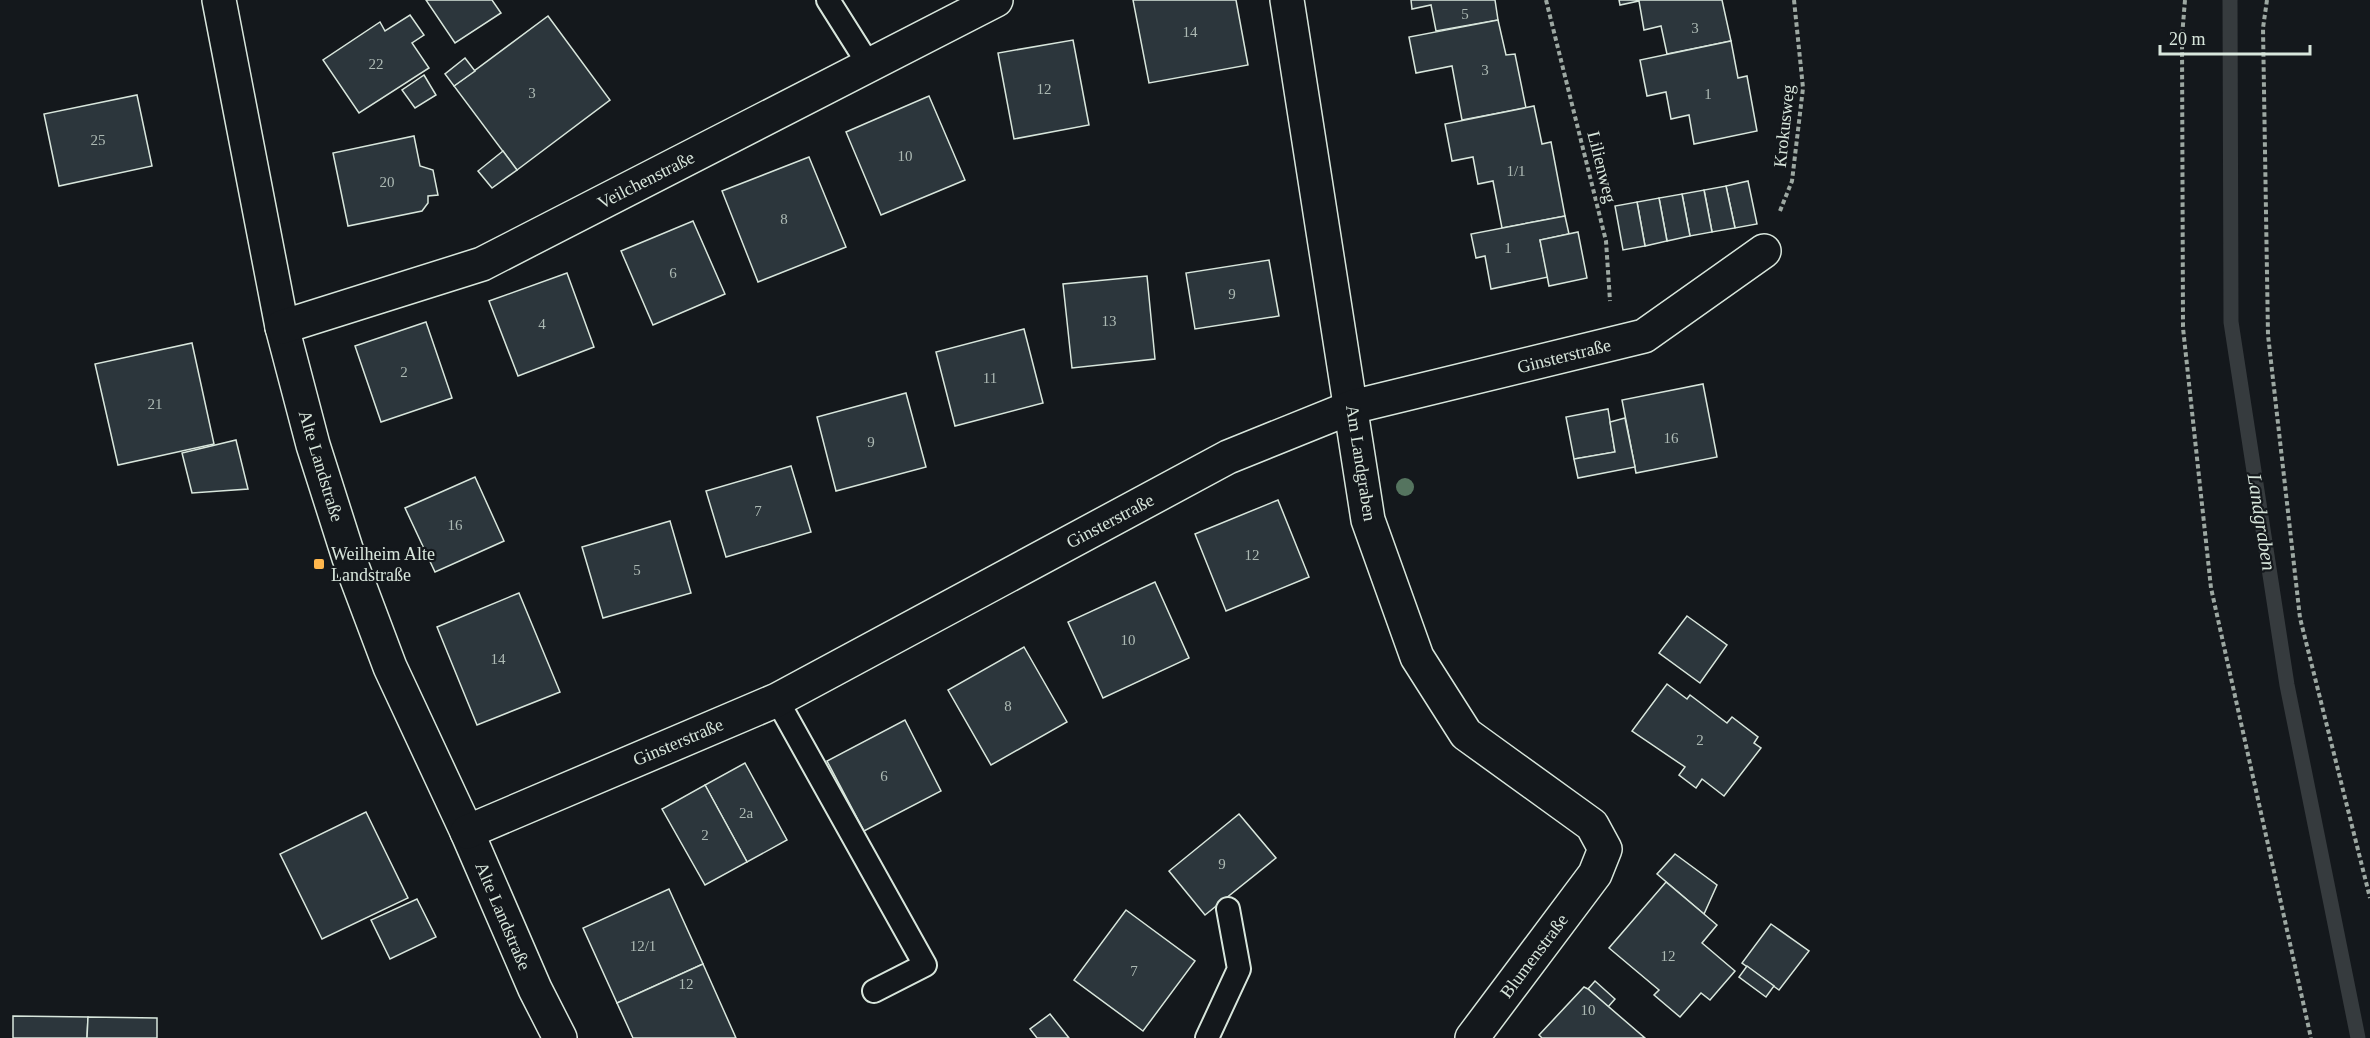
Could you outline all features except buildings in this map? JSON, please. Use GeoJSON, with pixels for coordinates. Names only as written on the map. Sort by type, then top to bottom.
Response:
{"type":"FeatureCollection","features":[{"type":"Feature","properties":{"kind":"street","name":"Alte Landstraße"},"geometry":{"type":"LineString","coordinates":[[219,0],[282,327],[313,445],[349,558],[390,667],[467,832],[535,990],[560,1038]]}},
{"type":"Feature","properties":{"kind":"street","name":"Veilchenstraße"},"geometry":{"type":"LineString","coordinates":[[282,327],[482,264],[996,0]]}},
{"type":"Feature","properties":{"kind":"street","name":"Am Landgraben"},"geometry":{"type":"LineString","coordinates":[[1287,0],[1368,520],[1417,657],[1466,734],[1592,825],[1605,849],[1595,874]]}},
{"type":"Feature","properties":{"kind":"street","name":"Ginsterstraße"},"geometry":{"type":"LineString","coordinates":[[467,832],[777,700],[1228,457],[1352,407],[1644,336],[1764,251]]}},
{"type":"Feature","properties":{"kind":"street","name":"Blumenstraße"},"geometry":{"type":"LineString","coordinates":[[1472,1038],[1595,874]]}},
{"type":"Feature","properties":{"kind":"lane"},"geometry":{"type":"LineString","coordinates":[[828,0],[869,65]]}},
{"type":"Feature","properties":{"kind":"lane"},"geometry":{"type":"LineString","coordinates":[[777,700],[925,965],[874,991]]}},
{"type":"Feature","properties":{"kind":"lane"},"geometry":{"type":"LineString","coordinates":[[1207,1038],[1239,969],[1228,909]]}},
{"type":"Feature","properties":{"kind":"path","name":"Lilienweg"},"geometry":{"type":"LineString","coordinates":[[1546,0],[1606,241],[1612,344]]}},
{"type":"Feature","properties":{"kind":"path","name":"Krokusweg"},"geometry":{"type":"LineString","coordinates":[[1764,251],[1792,180],[1803,88],[1794,0]]}},
{"type":"Feature","properties":{"kind":"path"},"geometry":{"type":"LineString","coordinates":[[2186,0],[2182,37],[2183,328],[2211,588],[2311,1038]]}},
{"type":"Feature","properties":{"kind":"path"},"geometry":{"type":"LineString","coordinates":[[2267,0],[2263,28],[2269,347],[2301,618],[2370,898]]}},
{"type":"Feature","properties":{"kind":"waterway","name":"Landgraben"},"geometry":{"type":"LineString","coordinates":[[2230,0],[2231,322],[2287,685],[2358,1038]]}},
{"type":"Feature","properties":{"kind":"place","name":"Weilheim Alte Landstraße"},"geometry":{"type":"Point","coordinates":[319,564]}}]}
